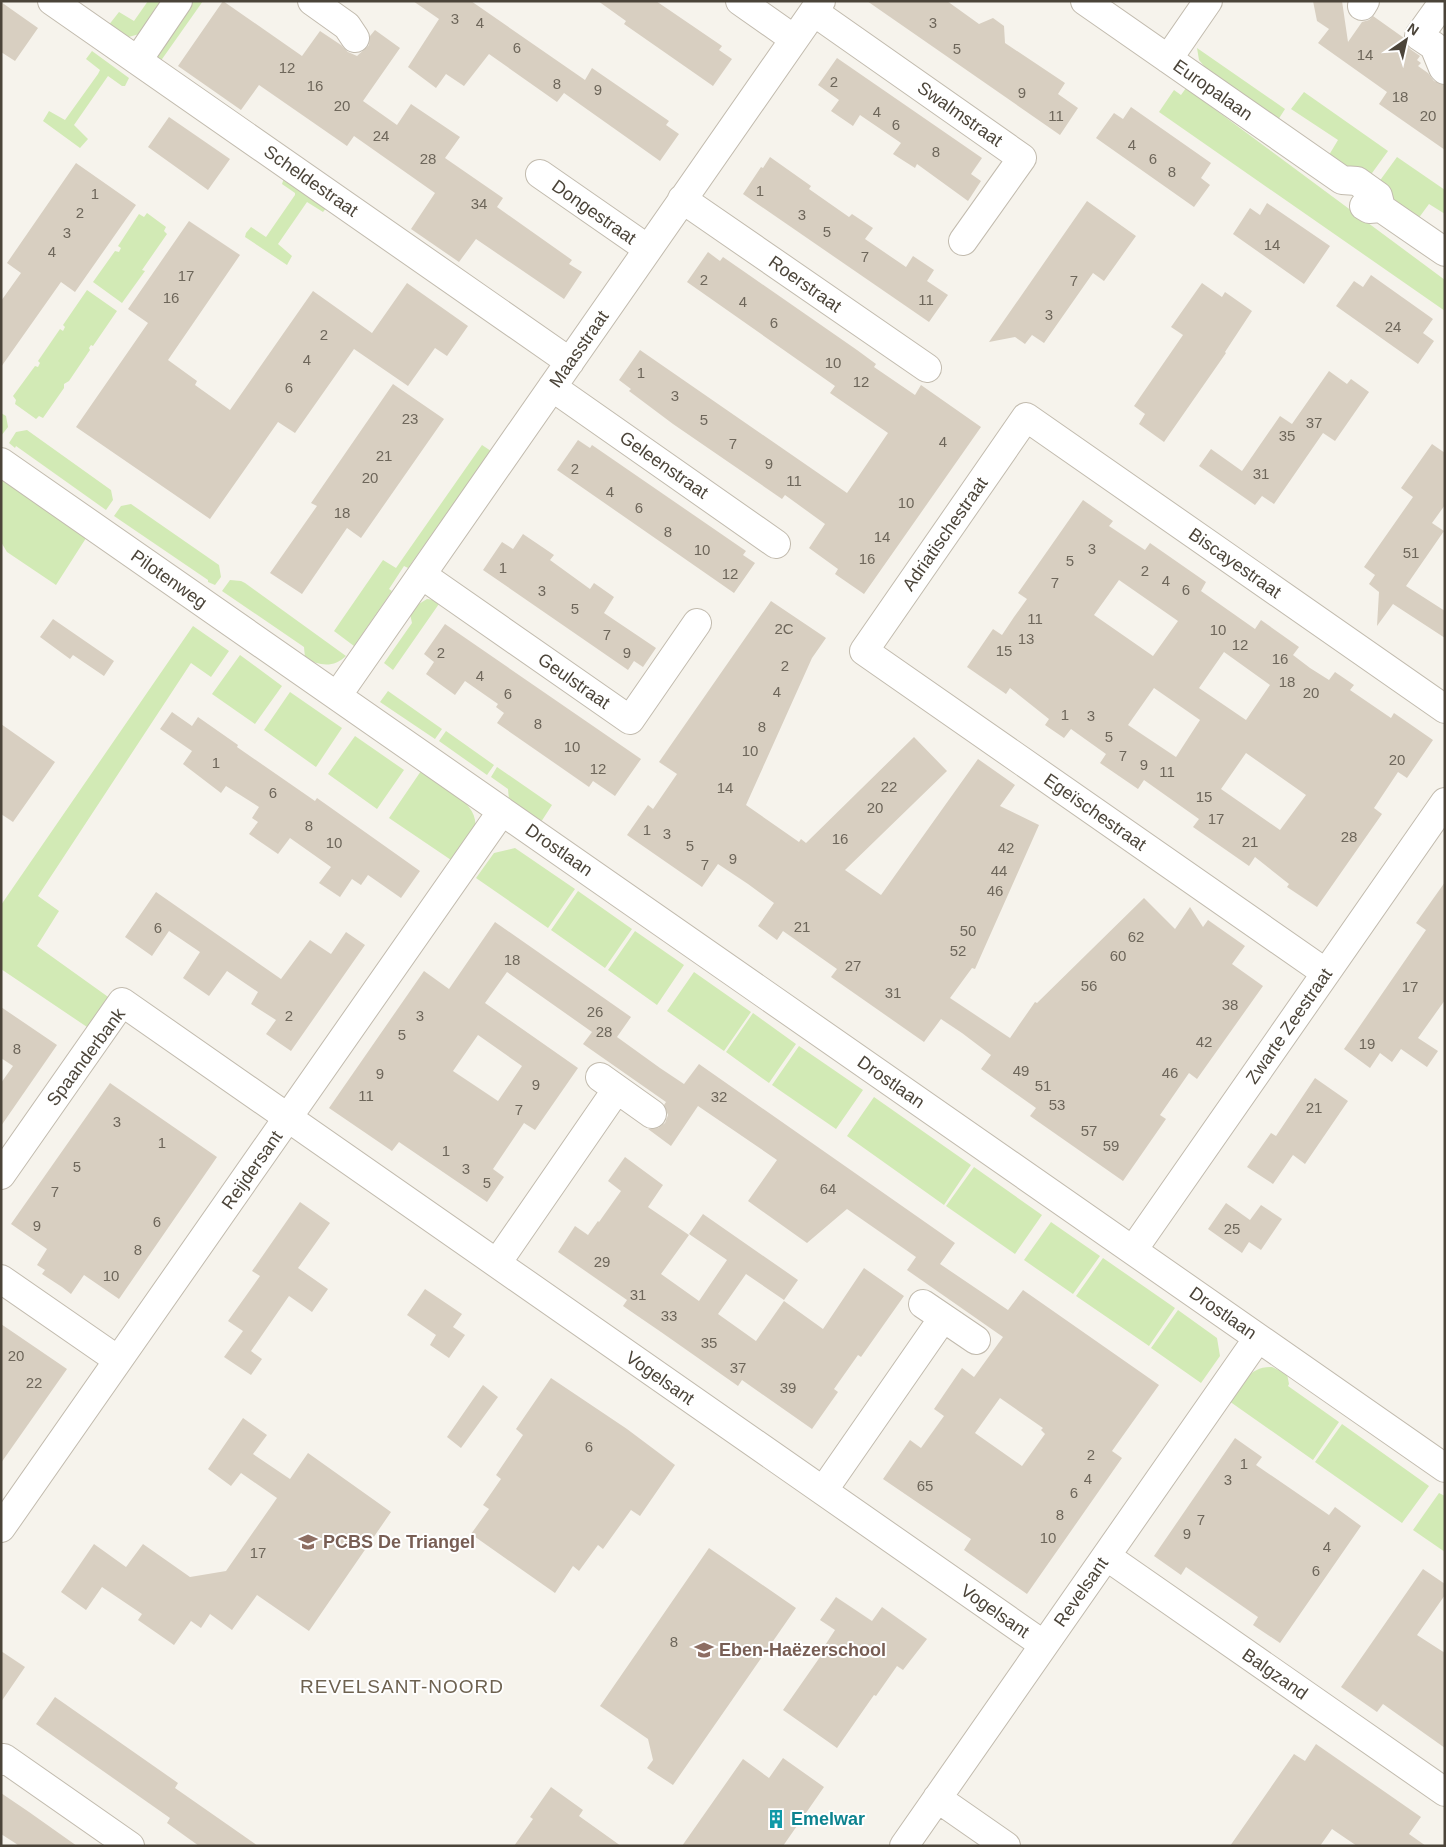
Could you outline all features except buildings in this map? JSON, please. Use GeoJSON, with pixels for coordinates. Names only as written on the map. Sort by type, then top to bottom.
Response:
{"type":"FeatureCollection","features":[{"type":"Feature","properties":{"kind":"street","name":"Scheldestraat"},"geometry":{"type":"LineString","coordinates":[[52,1],[570,362]]}},
{"type":"Feature","properties":{"kind":"street"},"geometry":{"type":"LineString","coordinates":[[138,60],[178,1]]}},
{"type":"Feature","properties":{"kind":"street"},"geometry":{"type":"LineString","coordinates":[[312,1],[347,26],[355,38]]}},
{"type":"Feature","properties":{"kind":"street"},"geometry":{"type":"LineString","coordinates":[[740,1],[794,39]]}},
{"type":"Feature","properties":{"kind":"street","name":"Europalaan"},"geometry":{"type":"LineString","coordinates":[[1085,1],[1342,180],[1357,181],[1378,196],[1381,208],[1445,252]]}},
{"type":"Feature","properties":{"kind":"street"},"geometry":{"type":"LineString","coordinates":[[1168,59],[1208,1]]}},
{"type":"Feature","properties":{"kind":"street"},"geometry":{"type":"LineString","coordinates":[[1444,1],[1419,36],[1434,46],[1442,68],[1445,70]]}},
{"type":"Feature","properties":{"kind":"street","name":"Maasstraat"},"geometry":{"type":"LineString","coordinates":[[337,696],[817,6]]}},
{"type":"Feature","properties":{"kind":"street","name":"Swalmstraat"},"geometry":{"type":"LineString","coordinates":[[817,6],[1022,158],[963,241]]}},
{"type":"Feature","properties":{"kind":"street","name":"Dongestraat"},"geometry":{"type":"LineString","coordinates":[[540,174],[648,249]]}},
{"type":"Feature","properties":{"kind":"street","name":"Roerstraat"},"geometry":{"type":"LineString","coordinates":[[682,199],[927,368]]}},
{"type":"Feature","properties":{"kind":"street","name":"Geleenstraat"},"geometry":{"type":"LineString","coordinates":[[552,387],[776,544]]}},
{"type":"Feature","properties":{"kind":"street","name":"Adriatischestraat"},"geometry":{"type":"LineString","coordinates":[[864,651],[1026,417]]}},
{"type":"Feature","properties":{"kind":"street","name":"Biscayestraat"},"geometry":{"type":"LineString","coordinates":[[1026,417],[1445,709]]}},
{"type":"Feature","properties":{"kind":"street","name":"Pilotenweg"},"geometry":{"type":"LineString","coordinates":[[1,462],[337,696]]}},
{"type":"Feature","properties":{"kind":"street","name":"Geulstraat"},"geometry":{"type":"LineString","coordinates":[[422,575],[630,720],[697,623]]}},
{"type":"Feature","properties":{"kind":"street","name":"Egeïschestraat"},"geometry":{"type":"LineString","coordinates":[[864,651],[1326,972]]}},
{"type":"Feature","properties":{"kind":"street","name":"Drostlaan"},"geometry":{"type":"LineString","coordinates":[[337,696],[1445,1468]]}},
{"type":"Feature","properties":{"kind":"street","name":"Zwarte Zeestraat"},"geometry":{"type":"LineString","coordinates":[[1133,1250],[1326,972],[1435,837],[1445,802]]}},
{"type":"Feature","properties":{"kind":"street","name":"Reijdersant"},"geometry":{"type":"LineString","coordinates":[[1,1528],[502,811]]}},
{"type":"Feature","properties":{"kind":"street","name":"Spaanderbank"},"geometry":{"type":"LineString","coordinates":[[1,1175],[122,1002],[288,1118]]}},
{"type":"Feature","properties":{"kind":"street"},"geometry":{"type":"LineString","coordinates":[[497,1264],[608,1083],[652,1114]]}},
{"type":"Feature","properties":{"kind":"street","name":"Vogelsant"},"geometry":{"type":"LineString","coordinates":[[288,1118],[1044,1645]]}},
{"type":"Feature","properties":{"kind":"street"},"geometry":{"type":"LineString","coordinates":[[1,1279],[118,1360]]}},
{"type":"Feature","properties":{"kind":"street"},"geometry":{"type":"LineString","coordinates":[[823,1491],[933,1311],[976,1340]]}},
{"type":"Feature","properties":{"kind":"street","name":"Revelsant"},"geometry":{"type":"LineString","coordinates":[[904,1846],[1258,1338]]}},
{"type":"Feature","properties":{"kind":"street","name":"Balgzand"},"geometry":{"type":"LineString","coordinates":[[1106,1556],[1445,1792]]}},
{"type":"Feature","properties":{"kind":"street"},"geometry":{"type":"LineString","coordinates":[[1,1761],[4,1758],[130,1846]]}},
{"type":"Feature","properties":{"kind":"street"},"geometry":{"type":"LineString","coordinates":[[937,1798],[1006,1846]]}},
{"type":"Feature","properties":{"kind":"green space"},"geometry":{"type":"Polygon","coordinates":[[[148,1],[165,1],[143,33],[125,38],[108,26],[119,12],[134,21],[148,1]]]}},
{"type":"Feature","properties":{"kind":"green space"},"geometry":{"type":"Polygon","coordinates":[[[190,1],[203,1],[160,62],[156,52],[190,1]]]}},
{"type":"Feature","properties":{"kind":"green space"},"geometry":{"type":"Polygon","coordinates":[[[1197,48],[1285,109],[1278,120],[1209,72],[1199,60],[1197,48]]]}},
{"type":"Feature","properties":{"kind":"green space"},"geometry":{"type":"Polygon","coordinates":[[[92,51],[129,78],[125,86],[122,86],[108,76],[74,125],[88,139],[80,148],[43,121],[49,111],[65,120],[98,74],[100,70],[86,59],[92,51]]]}},
{"type":"Feature","properties":{"kind":"green space"},"geometry":{"type":"Polygon","coordinates":[[[1186,88],[1445,280],[1445,311],[1159,112],[1174,90],[1181,95],[1186,88]]]}},
{"type":"Feature","properties":{"kind":"green space"},"geometry":{"type":"Polygon","coordinates":[[[1304,92],[1388,151],[1367,180],[1329,155],[1338,140],[1291,109],[1304,92]]]}},
{"type":"Feature","properties":{"kind":"green space"},"geometry":{"type":"Polygon","coordinates":[[[1397,157],[1445,190],[1445,214],[1429,204],[1418,219],[1376,186],[1397,157]]]}},
{"type":"Feature","properties":{"kind":"green space"},"geometry":{"type":"Polygon","coordinates":[[[284,178],[327,207],[323,212],[307,202],[278,244],[292,256],[287,265],[245,237],[251,227],[266,237],[295,195],[295,193],[282,184],[284,178]]]}},
{"type":"Feature","properties":{"kind":"green space"},"geometry":{"type":"Polygon","coordinates":[[[147,213],[166,227],[164,231],[167,234],[142,270],[145,271],[122,303],[93,282],[115,251],[119,252],[121,248],[118,246],[139,214],[144,217],[147,213]]]}},
{"type":"Feature","properties":{"kind":"green space"},"geometry":{"type":"Polygon","coordinates":[[[87,290],[117,311],[93,346],[91,345],[90,350],[69,381],[64,384],[64,388],[43,418],[39,416],[36,419],[15,404],[16,400],[13,396],[35,366],[38,367],[40,363],[38,361],[60,329],[63,331],[65,327],[63,325],[87,290]]]}},
{"type":"Feature","properties":{"kind":"green space"},"geometry":{"type":"Polygon","coordinates":[[[1,413],[6,416],[8,427],[1,436],[1,413]]]}},
{"type":"Feature","properties":{"kind":"green space"},"geometry":{"type":"Polygon","coordinates":[[[27,430],[111,490],[113,500],[106,510],[16,446],[15,448],[9,443],[16,432],[27,430]]]}},
{"type":"Feature","properties":{"kind":"green space"},"geometry":{"type":"Polygon","coordinates":[[[482,445],[491,451],[408,568],[404,566],[389,589],[392,591],[354,646],[334,631],[383,560],[396,568],[482,445]]]}},
{"type":"Feature","properties":{"kind":"green space"},"geometry":{"type":"Polygon","coordinates":[[[1,474],[88,535],[56,585],[7,552],[1,542],[1,474]]]}},
{"type":"Feature","properties":{"kind":"green space"},"geometry":{"type":"Polygon","coordinates":[[[131,504],[219,565],[221,577],[215,585],[114,516],[121,506],[131,504]]]}},
{"type":"Feature","properties":{"kind":"green space"},"geometry":{"type":"Polygon","coordinates":[[[230,580],[245,583],[346,656],[331,664],[316,663],[305,658],[304,647],[222,591],[230,580]]]}},
{"type":"Feature","properties":{"kind":"green space"},"geometry":{"type":"Polygon","coordinates":[[[427,599],[441,601],[393,670],[384,663],[412,623],[410,614],[414,607],[427,599]]]}},
{"type":"Feature","properties":{"kind":"green space"},"geometry":{"type":"Polygon","coordinates":[[[193,626],[229,651],[211,677],[191,663],[38,896],[59,911],[37,946],[111,999],[90,1029],[1,969],[1,905],[193,626]]]}},
{"type":"Feature","properties":{"kind":"green space"},"geometry":{"type":"Polygon","coordinates":[[[240,655],[282,686],[255,724],[212,694],[240,655]]]}},
{"type":"Feature","properties":{"kind":"green space"},"geometry":{"type":"Polygon","coordinates":[[[388,691],[442,729],[435,739],[380,702],[388,691]]]}},
{"type":"Feature","properties":{"kind":"green space"},"geometry":{"type":"Polygon","coordinates":[[[290,692],[342,728],[316,767],[264,730],[290,692]]]}},
{"type":"Feature","properties":{"kind":"green space"},"geometry":{"type":"Polygon","coordinates":[[[446,731],[494,765],[487,775],[439,741],[446,731]]]}},
{"type":"Feature","properties":{"kind":"green space"},"geometry":{"type":"Polygon","coordinates":[[[355,736],[404,770],[377,809],[328,774],[355,736]]]}},
{"type":"Feature","properties":{"kind":"green space"},"geometry":{"type":"Polygon","coordinates":[[[497,767],[552,805],[541,822],[509,800],[508,789],[491,777],[497,767]]]}},
{"type":"Feature","properties":{"kind":"green space"},"geometry":{"type":"Polygon","coordinates":[[[421,771],[465,802],[475,819],[475,828],[469,841],[454,862],[389,818],[421,771]]]}},
{"type":"Feature","properties":{"kind":"green space"},"geometry":{"type":"Polygon","coordinates":[[[515,848],[575,889],[548,928],[476,878],[494,853],[515,848]]]}},
{"type":"Feature","properties":{"kind":"green space"},"geometry":{"type":"Polygon","coordinates":[[[578,891],[632,929],[605,968],[551,930],[578,891]]]}},
{"type":"Feature","properties":{"kind":"green space"},"geometry":{"type":"Polygon","coordinates":[[[635,931],[684,965],[657,1005],[608,970],[635,931]]]}},
{"type":"Feature","properties":{"kind":"green space"},"geometry":{"type":"Polygon","coordinates":[[[694,972],[751,1012],[724,1051],[667,1011],[694,972]]]}},
{"type":"Feature","properties":{"kind":"green space"},"geometry":{"type":"Polygon","coordinates":[[[753,1013],[796,1044],[769,1083],[726,1052],[753,1013]]]}},
{"type":"Feature","properties":{"kind":"green space"},"geometry":{"type":"Polygon","coordinates":[[[799,1046],[863,1090],[836,1129],[772,1085],[799,1046]]]}},
{"type":"Feature","properties":{"kind":"green space"},"geometry":{"type":"Polygon","coordinates":[[[874,1097],[971,1165],[944,1205],[847,1136],[874,1097]]]}},
{"type":"Feature","properties":{"kind":"green space"},"geometry":{"type":"Polygon","coordinates":[[[974,1167],[1042,1215],[1015,1254],[946,1206],[974,1167]]]}},
{"type":"Feature","properties":{"kind":"green space"},"geometry":{"type":"Polygon","coordinates":[[[1051,1222],[1100,1256],[1073,1294],[1024,1260],[1051,1222]]]}},
{"type":"Feature","properties":{"kind":"green space"},"geometry":{"type":"Polygon","coordinates":[[[1103,1258],[1175,1308],[1149,1346],[1076,1296],[1103,1258]]]}},
{"type":"Feature","properties":{"kind":"green space"},"geometry":{"type":"Polygon","coordinates":[[[1178,1310],[1217,1338],[1220,1356],[1201,1383],[1151,1348],[1178,1310]]]}},
{"type":"Feature","properties":{"kind":"green space"},"geometry":{"type":"Polygon","coordinates":[[[1272,1367],[1287,1374],[1288,1386],[1339,1422],[1313,1460],[1229,1401],[1251,1373],[1272,1367]]]}},
{"type":"Feature","properties":{"kind":"green space"},"geometry":{"type":"Polygon","coordinates":[[[1342,1424],[1429,1486],[1402,1523],[1315,1462],[1342,1424]]]}},
{"type":"Feature","properties":{"kind":"green space"},"geometry":{"type":"Polygon","coordinates":[[[1439,1493],[1445,1496],[1445,1552],[1413,1530],[1439,1493]]]}},
{"type":"Feature","properties":{"kind":"place","name":"PCBS De Triangel"},"geometry":{"type":"Point","coordinates":[308,1542]}},
{"type":"Feature","properties":{"kind":"place","name":"Eben-Haëzerschool"},"geometry":{"type":"Point","coordinates":[704,1650]}},
{"type":"Feature","properties":{"kind":"place","name":"Emelwar"},"geometry":{"type":"Point","coordinates":[776,1819]}},
{"type":"Feature","properties":{"kind":"district","name":"REVELSANT-NOORD"},"geometry":{"type":"Point","coordinates":[402,1686]}}]}
